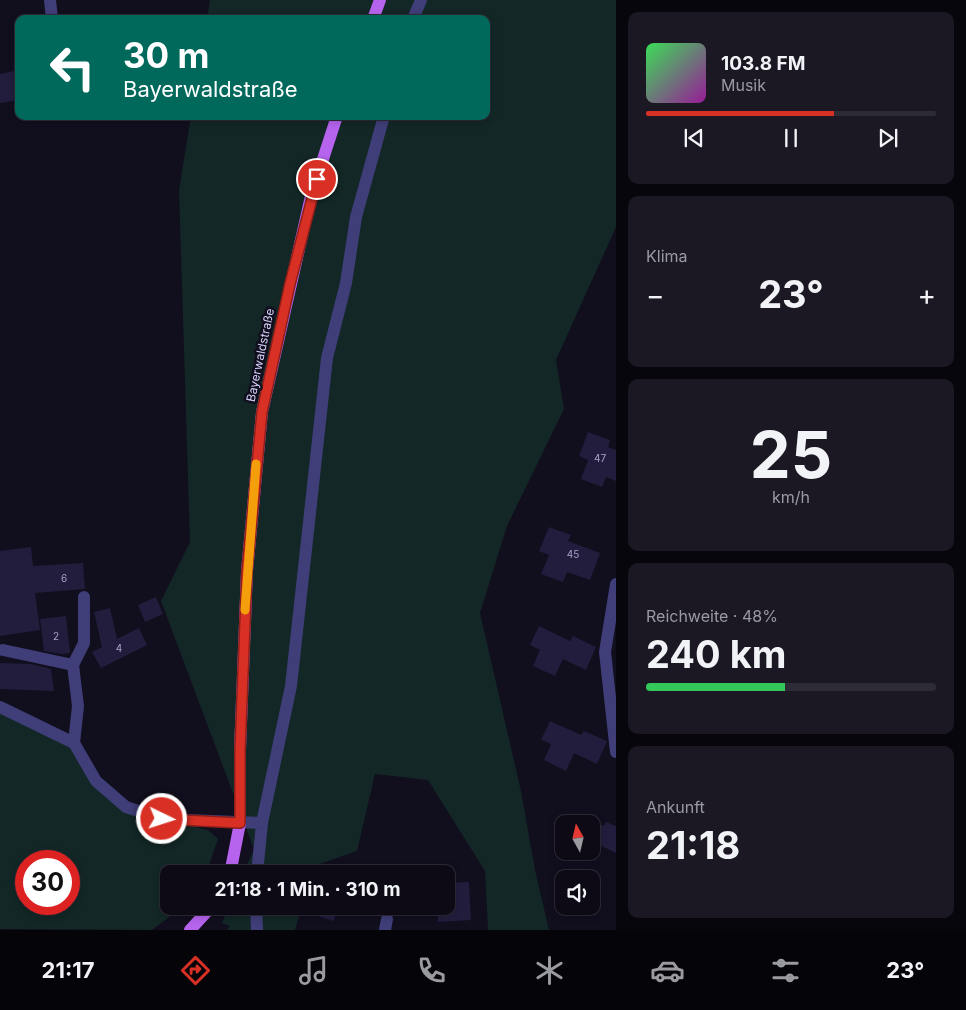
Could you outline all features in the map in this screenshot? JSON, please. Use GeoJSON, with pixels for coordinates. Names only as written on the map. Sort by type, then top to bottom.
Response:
{"type":"FeatureCollection","features":[{"type":"Feature","properties":{"kind":"main road"},"geometry":{"type":"LineString","coordinates":[[375,15],[380,0]]}},
{"type":"Feature","properties":{"kind":"main road","name":"Bayerwaldstraße"},"geometry":{"type":"LineString","coordinates":[[232,865],[240,823],[240,750],[247,571],[262,412],[311,196],[336,120]]}},
{"type":"Feature","properties":{"kind":"main road"},"geometry":{"type":"LineString","coordinates":[[190,930],[204,915]]}},
{"type":"Feature","properties":{"kind":"street"},"geometry":{"type":"LineString","coordinates":[[50,0],[52,15]]}},
{"type":"Feature","properties":{"kind":"street"},"geometry":{"type":"LineString","coordinates":[[415,15],[421,0]]}},
{"type":"Feature","properties":{"kind":"street"},"geometry":{"type":"LineString","coordinates":[[258,865],[262,823],[291,686],[327,358],[346,283],[356,217],[383,120]]}},
{"type":"Feature","properties":{"kind":"street"},"geometry":{"type":"LineString","coordinates":[[616,584],[613,627],[606,652],[616,752]]}},
{"type":"Feature","properties":{"kind":"street"},"geometry":{"type":"LineString","coordinates":[[74,743],[78,706],[73,666],[84,642],[84,597]]}},
{"type":"Feature","properties":{"kind":"street"},"geometry":{"type":"LineString","coordinates":[[3,650],[73,666]]}},
{"type":"Feature","properties":{"kind":"street"},"geometry":{"type":"LineString","coordinates":[[0,707],[74,743],[96,781],[126,807],[162,819],[262,823]]}},
{"type":"Feature","properties":{"kind":"street"},"geometry":{"type":"LineString","coordinates":[[256,915],[257,930]]}},
{"type":"Feature","properties":{"kind":"green space"},"geometry":{"type":"Polygon","coordinates":[[[210,0],[616,0],[616,227],[556,360],[564,409],[507,526],[480,613],[521,791],[535,870],[549,930],[488,930],[485,871],[428,780],[375,774],[357,851],[317,865],[247,865],[254,849],[161,601],[190,542],[179,190],[190,120],[490,120],[490,15],[208,15],[210,0]]]}},
{"type":"Feature","properties":{"kind":"green space"},"geometry":{"type":"Polygon","coordinates":[[[0,707],[74,743],[96,781],[126,807],[163,819],[208,830],[218,839],[209,865],[160,865],[160,915],[172,915],[152,930],[0,929],[0,707]]]}},
{"type":"Feature","properties":{"kind":"green space"},"geometry":{"type":"Polygon","coordinates":[[[225,915],[299,915],[295,930],[227,930],[230,926],[222,923],[225,915]]]}},
{"type":"Feature","properties":{"kind":"building"},"geometry":{"type":"Polygon","coordinates":[[[15,71],[15,101],[0,103],[0,74],[15,71]]]}},
{"type":"Feature","properties":{"kind":"building"},"geometry":{"type":"Polygon","coordinates":[[[588,432],[610,440],[608,447],[616,450],[616,481],[606,477],[602,487],[581,479],[588,460],[579,456],[588,432]]]}},
{"type":"Feature","properties":{"kind":"building"},"geometry":{"type":"Polygon","coordinates":[[[549,527],[571,535],[568,541],[600,553],[590,580],[567,572],[563,582],[541,574],[549,555],[539,551],[549,527]]]}},
{"type":"Feature","properties":{"kind":"building"},"geometry":{"type":"Polygon","coordinates":[[[31,547],[33,566],[83,563],[85,589],[35,593],[40,630],[0,636],[0,551],[31,547]]]}},
{"type":"Feature","properties":{"kind":"building"},"geometry":{"type":"Polygon","coordinates":[[[156,597],[163,614],[145,622],[138,605],[156,597]]]}},
{"type":"Feature","properties":{"kind":"building"},"geometry":{"type":"Polygon","coordinates":[[[110,608],[117,639],[139,628],[147,645],[101,668],[92,652],[102,647],[94,612],[110,608]]]}},
{"type":"Feature","properties":{"kind":"building"},"geometry":{"type":"Polygon","coordinates":[[[66,616],[70,653],[62,654],[44,651],[40,619],[66,616]]]}},
{"type":"Feature","properties":{"kind":"building"},"geometry":{"type":"Polygon","coordinates":[[[539,626],[570,641],[573,636],[596,647],[586,670],[563,659],[555,676],[533,666],[540,650],[530,645],[539,626]]]}},
{"type":"Feature","properties":{"kind":"building"},"geometry":{"type":"Polygon","coordinates":[[[0,663],[31,664],[51,669],[54,691],[0,689],[0,663]]]}},
{"type":"Feature","properties":{"kind":"building"},"geometry":{"type":"Polygon","coordinates":[[[550,721],[581,735],[584,731],[607,741],[597,764],[574,753],[566,771],[544,760],[551,744],[541,740],[550,721]]]}},
{"type":"Feature","properties":{"kind":"building"},"geometry":{"type":"Polygon","coordinates":[[[606,822],[616,826],[616,853],[600,845],[600,824],[604,826],[606,822]]]}},
{"type":"Feature","properties":{"kind":"building"},"geometry":{"type":"Polygon","coordinates":[[[469,882],[471,920],[438,922],[438,915],[455,915],[455,883],[469,882]]]}},
{"type":"Feature","properties":{"kind":"building"},"geometry":{"type":"Polygon","coordinates":[[[321,915],[336,915],[334,921],[320,917],[321,915]]]}},
{"type":"Feature","properties":{"kind":"slow traffic"},"geometry":{"type":"LineString","coordinates":[[245,610],[256,464]]}},
{"type":"Feature","properties":{"kind":"route"},"geometry":{"type":"LineString","coordinates":[[162,819],[240,823],[240,750],[247,571],[262,412],[290,284],[311,196],[317,179]]}}]}
